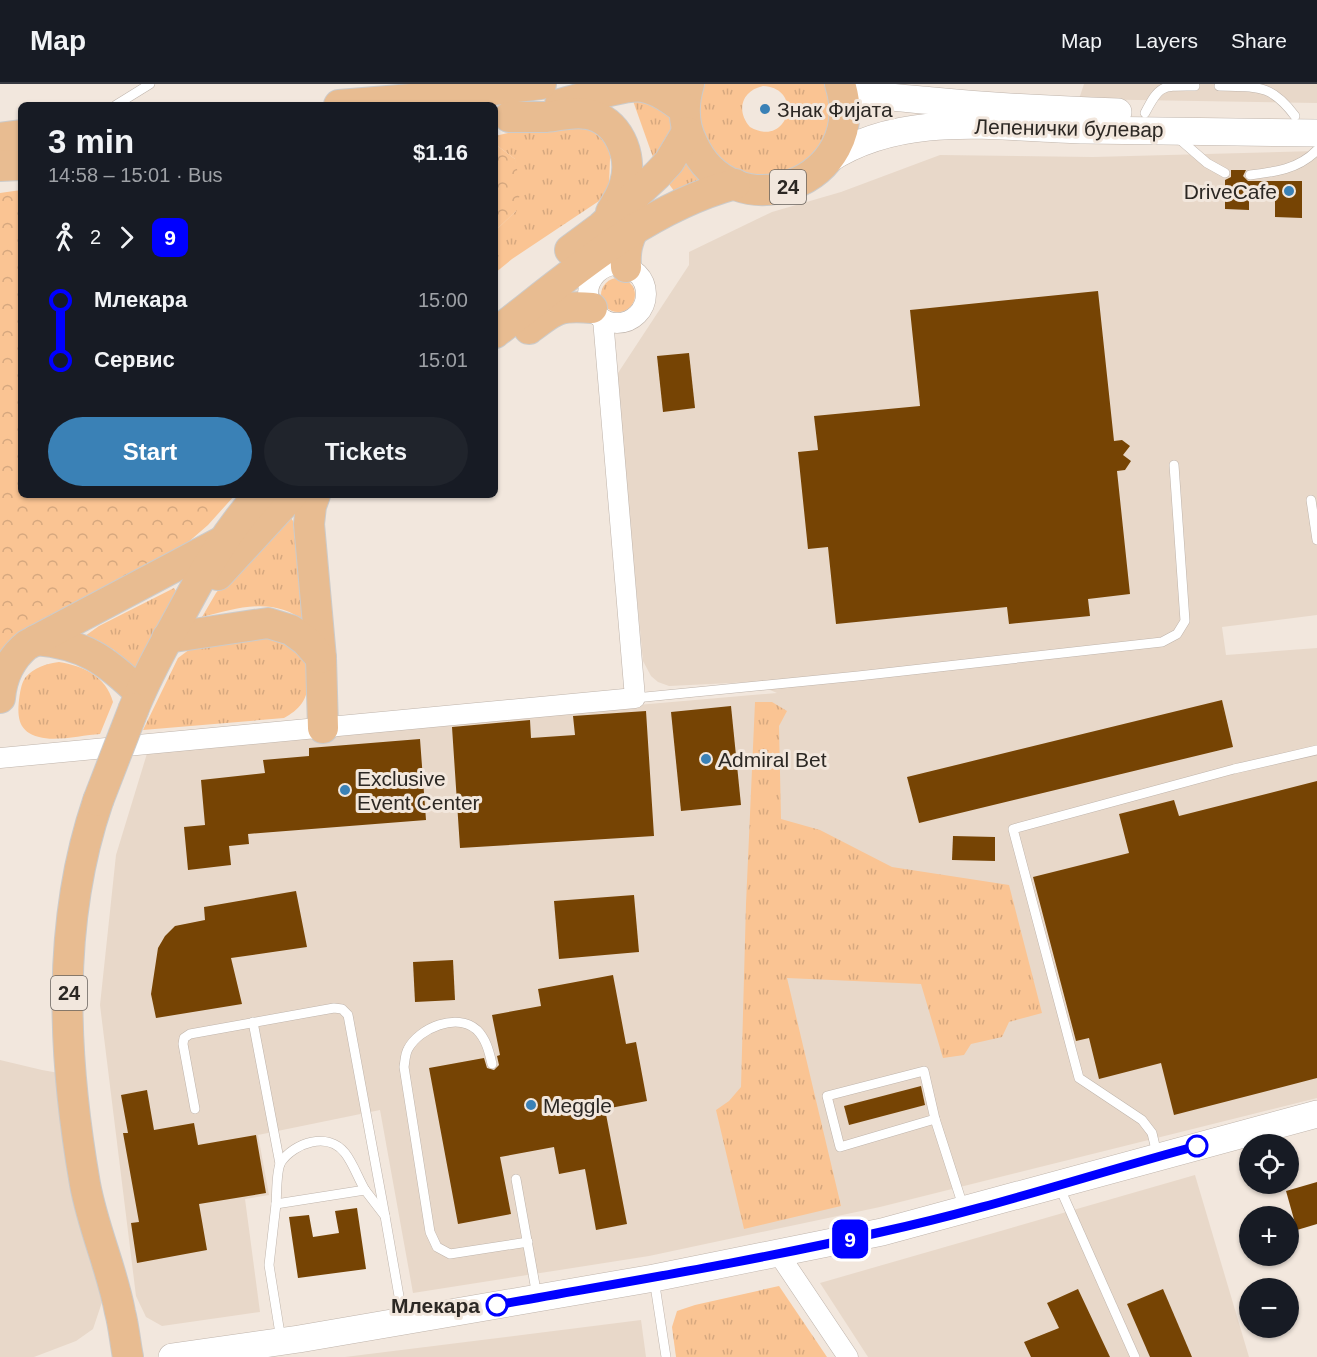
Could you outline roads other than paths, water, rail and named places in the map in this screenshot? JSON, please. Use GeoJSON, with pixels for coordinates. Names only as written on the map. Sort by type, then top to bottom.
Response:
{"type":"FeatureCollection","features":[{"type":"Feature","properties":{"kind":"main road"},"geometry":{"type":"LineString","coordinates":[[360,102],[442,90],[541,84]]}},
{"type":"Feature","properties":{"kind":"main road","name":"24"},"geometry":{"type":"LineString","coordinates":[[502,118],[641,86],[658,92],[687,108],[693,146],[704,162],[718,175],[735,184],[761,190],[786,187],[809,177],[828,160],[838,142],[844,122],[842,84]]}},
{"type":"Feature","properties":{"kind":"main road"},"geometry":{"type":"LineString","coordinates":[[498,305],[601,227],[663,169],[687,108]]}},
{"type":"Feature","properties":{"kind":"main road"},"geometry":{"type":"LineString","coordinates":[[502,118],[583,113],[604,120],[616,132],[626,156],[625,184],[601,227]]}},
{"type":"Feature","properties":{"kind":"main road"},"geometry":{"type":"LineString","coordinates":[[0,138],[18,135]]}},
{"type":"Feature","properties":{"kind":"main road"},"geometry":{"type":"LineString","coordinates":[[0,165],[18,165]]}},
{"type":"Feature","properties":{"kind":"main road","name":"24"},"geometry":{"type":"LineString","coordinates":[[498,331],[634,228],[712,191],[735,184]]}},
{"type":"Feature","properties":{"kind":"main road"},"geometry":{"type":"LineString","coordinates":[[626,267],[625,252],[634,228]]}},
{"type":"Feature","properties":{"kind":"main road"},"geometry":{"type":"LineString","coordinates":[[498,352],[556,309],[569,306],[597,313]]}},
{"type":"Feature","properties":{"kind":"main road","name":"24"},"geometry":{"type":"LineString","coordinates":[[128,1357],[120,1311],[85,1186],[72,1089],[68,1030],[71,919],[84,849],[99,801],[137,701],[173,627],[221,542],[257,498]]}},
{"type":"Feature","properties":{"kind":"main road","name":"24"},"geometry":{"type":"LineString","coordinates":[[173,627],[289,498]]}},
{"type":"Feature","properties":{"kind":"main road"},"geometry":{"type":"LineString","coordinates":[[314,498],[310,506],[309,525],[321,658],[322,728]]}},
{"type":"Feature","properties":{"kind":"main road"},"geometry":{"type":"LineString","coordinates":[[0,698],[3,680],[10,663],[19,652],[36,640],[221,542]]}},
{"type":"Feature","properties":{"kind":"main road"},"geometry":{"type":"LineString","coordinates":[[173,627],[268,623],[291,630],[306,641],[321,658]]}},
{"type":"Feature","properties":{"kind":"main road"},"geometry":{"type":"LineString","coordinates":[[36,640],[66,644],[89,652],[112,667],[137,701]]}},
{"type":"Feature","properties":{"kind":"street","name":"Лепенички булевар"},"geometry":{"type":"LineString","coordinates":[[842,84],[871,94],[954,103],[1145,113],[1306,117]]}},
{"type":"Feature","properties":{"kind":"street"},"geometry":{"type":"LineString","coordinates":[[895,84],[954,103]]}},
{"type":"Feature","properties":{"kind":"street","name":"Лепенички булевар"},"geometry":{"type":"LineString","coordinates":[[828,160],[859,142],[934,126],[992,125],[1050,129],[1317,134]]}},
{"type":"Feature","properties":{"kind":"street"},"geometry":{"type":"LineString","coordinates":[[0,758],[635,698],[597,313],[589,298],[589,289],[592,279],[607,267],[616,265],[635,271],[645,287],[646,297],[638,314],[621,322],[612,322],[597,313]]}},
{"type":"Feature","properties":{"kind":"street"},"geometry":{"type":"LineString","coordinates":[[172,1357],[404,1321],[654,1278],[882,1232],[1317,1114]]}},
{"type":"Feature","properties":{"kind":"street"},"geometry":{"type":"LineString","coordinates":[[778,1253],[848,1357]]}},
{"type":"Feature","properties":{"kind":"lane"},"geometry":{"type":"LineString","coordinates":[[121,102],[150,84]]}},
{"type":"Feature","properties":{"kind":"lane"},"geometry":{"type":"LineString","coordinates":[[1145,113],[1155,94],[1165,86],[1195,86]]}},
{"type":"Feature","properties":{"kind":"lane"},"geometry":{"type":"LineString","coordinates":[[1219,86],[1264,87],[1306,117]]}},
{"type":"Feature","properties":{"kind":"lane"},"geometry":{"type":"LineString","coordinates":[[1171,131],[1185,146],[1207,163],[1226,173]]}},
{"type":"Feature","properties":{"kind":"lane"},"geometry":{"type":"LineString","coordinates":[[1250,175],[1281,172],[1303,161],[1317,150]]}},
{"type":"Feature","properties":{"kind":"lane"},"geometry":{"type":"LineString","coordinates":[[635,698],[1162,642],[1177,634],[1185,621],[1174,465]]}},
{"type":"Feature","properties":{"kind":"lane"},"geometry":{"type":"LineString","coordinates":[[1311,500],[1317,540]]}},
{"type":"Feature","properties":{"kind":"lane"},"geometry":{"type":"LineString","coordinates":[[1158,1157],[1152,1133],[1142,1119],[1080,1078],[1013,829],[1234,769],[1317,750]]}},
{"type":"Feature","properties":{"kind":"lane"},"geometry":{"type":"LineString","coordinates":[[195,1109],[183,1044],[184,1038],[190,1034],[334,1008],[342,1009],[348,1015],[404,1321]]}},
{"type":"Feature","properties":{"kind":"lane"},"geometry":{"type":"LineString","coordinates":[[253,1022],[280,1164],[269,1265],[281,1341]]}},
{"type":"Feature","properties":{"kind":"lane"},"geometry":{"type":"LineString","coordinates":[[492,1064],[488,1046],[476,1029],[458,1022],[439,1024],[421,1034],[408,1049],[404,1067],[430,1232],[437,1247],[450,1254],[528,1242]]}},
{"type":"Feature","properties":{"kind":"lane"},"geometry":{"type":"LineString","coordinates":[[935,1119],[840,1147],[827,1096],[924,1071],[935,1119],[964,1211]]}},
{"type":"Feature","properties":{"kind":"lane"},"geometry":{"type":"LineString","coordinates":[[280,1164],[293,1149],[313,1141],[333,1142],[345,1152],[364,1190],[385,1216]]}},
{"type":"Feature","properties":{"kind":"lane"},"geometry":{"type":"LineString","coordinates":[[516,1179],[537,1298]]}},
{"type":"Feature","properties":{"kind":"lane"},"geometry":{"type":"LineString","coordinates":[[1059,1185],[1135,1357]]}},
{"type":"Feature","properties":{"kind":"lane"},"geometry":{"type":"LineString","coordinates":[[276,1204],[364,1190]]}},
{"type":"Feature","properties":{"kind":"lane"},"geometry":{"type":"LineString","coordinates":[[654,1278],[666,1357]]}},
{"type":"Feature","properties":{"kind":"place","name":"Знак Фијата"},"geometry":{"type":"Point","coordinates":[765,109]}},
{"type":"Feature","properties":{"kind":"place","name":"DriveCafe"},"geometry":{"type":"Point","coordinates":[1289,191]}},
{"type":"Feature","properties":{"kind":"place","name":"Admiral Bet"},"geometry":{"type":"Point","coordinates":[706,759]}},
{"type":"Feature","properties":{"kind":"place","name":"Exclusive Event Center"},"geometry":{"type":"Point","coordinates":[345,790]}},
{"type":"Feature","properties":{"kind":"place","name":"Meggle"},"geometry":{"type":"Point","coordinates":[531,1105]}},
{"type":"Feature","properties":{"kind":"place","name":"Млекара"},"geometry":{"type":"Point","coordinates":[497,1305]}}]}
